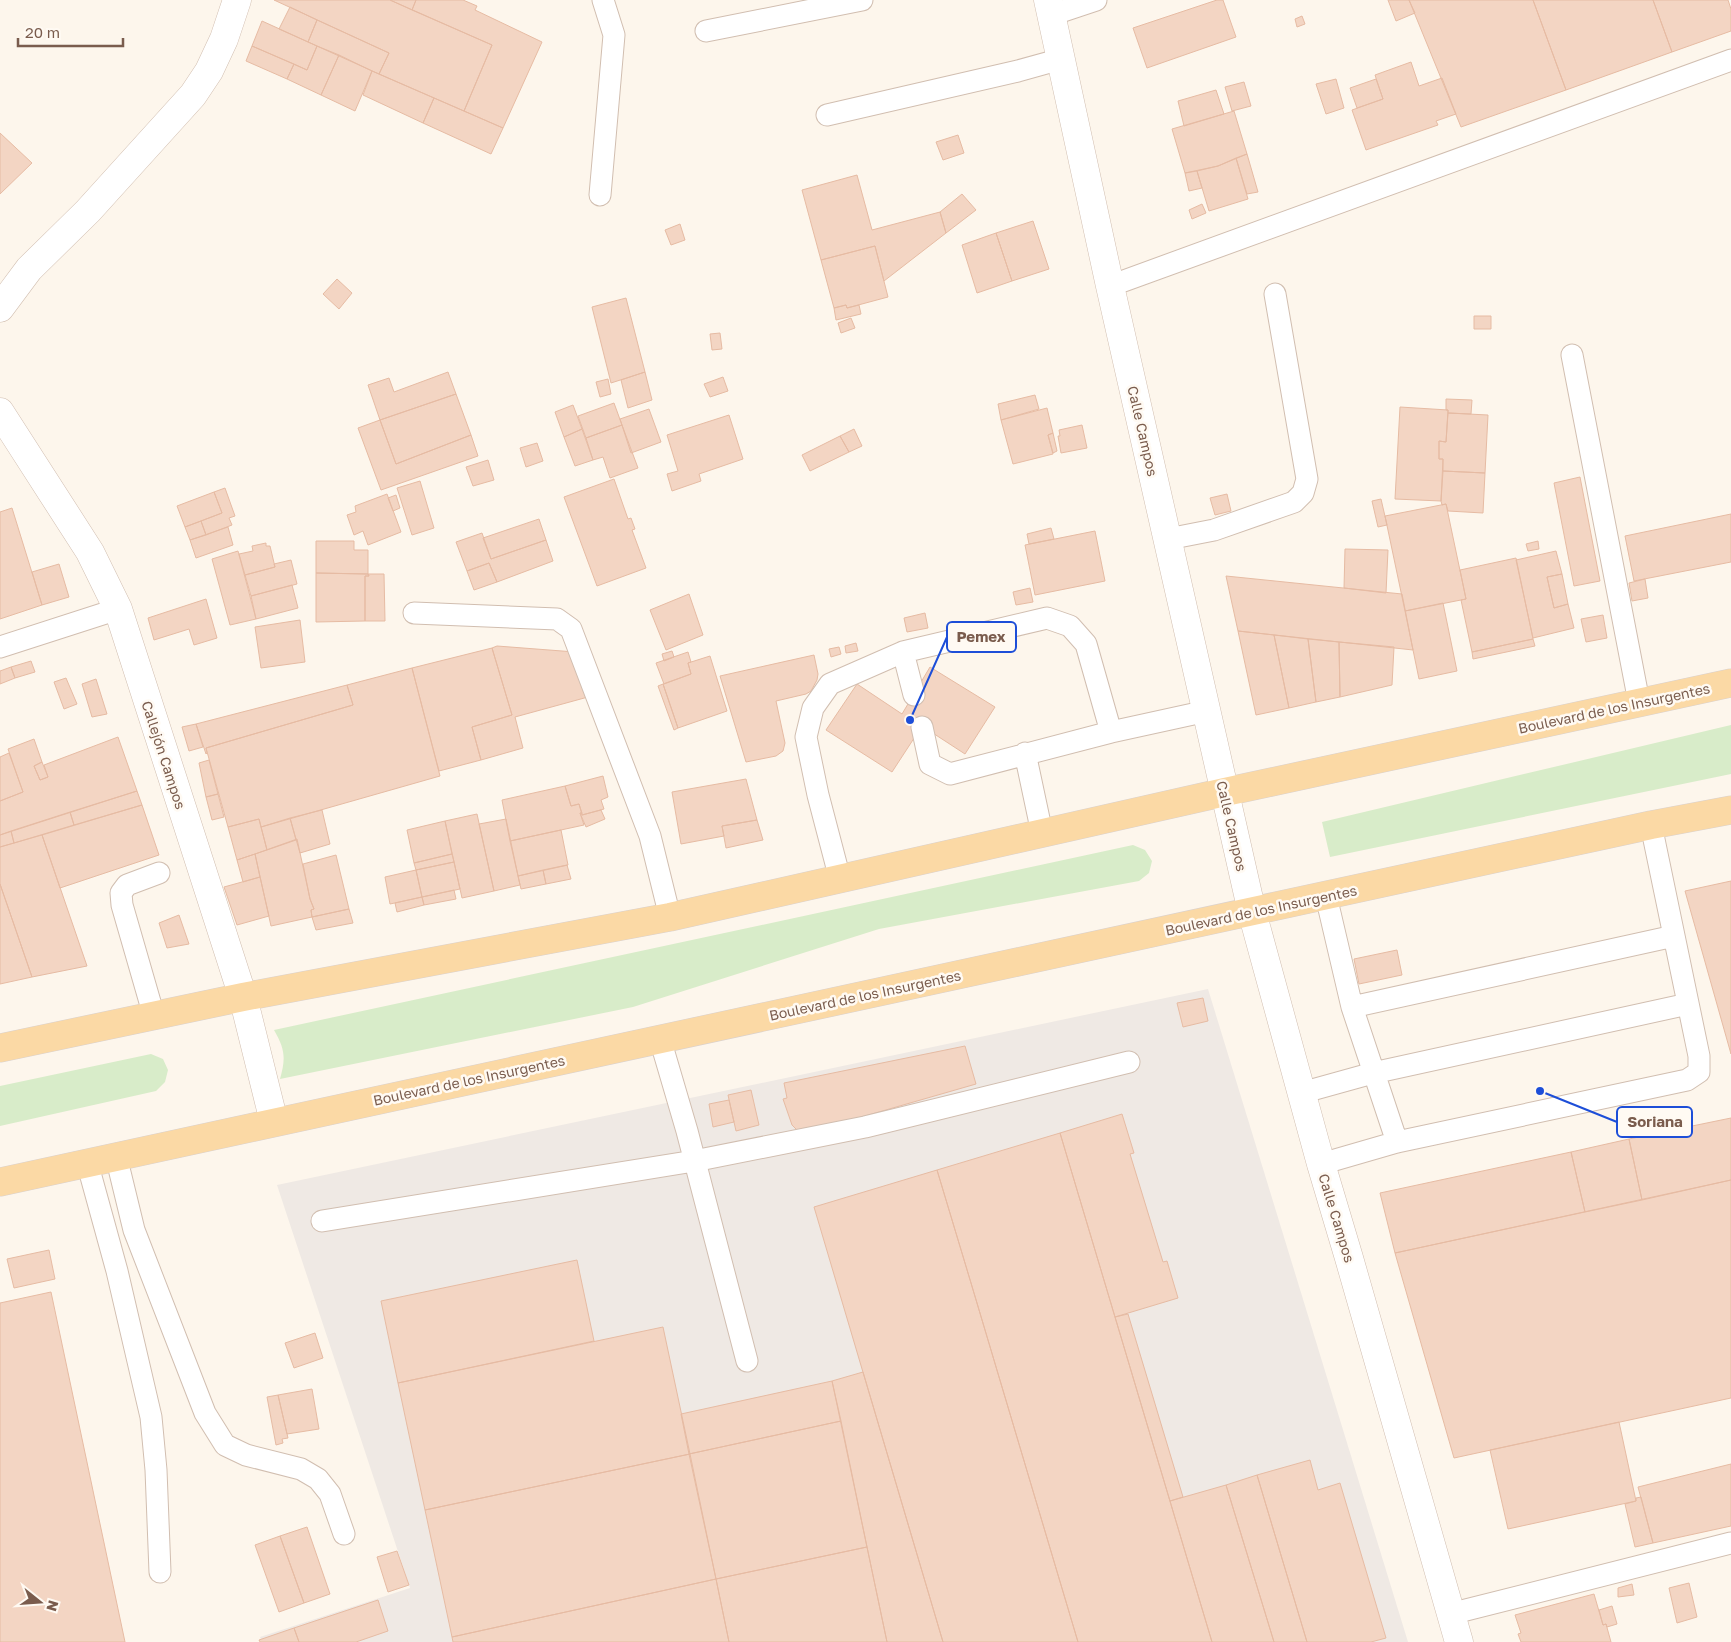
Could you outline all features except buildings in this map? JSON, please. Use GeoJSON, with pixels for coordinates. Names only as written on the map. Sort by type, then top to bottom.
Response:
{"type":"FeatureCollection","features":[{"type":"Feature","properties":{"kind":"main road","name":"Boulevard de los Insurgentes"},"geometry":{"type":"LineString","coordinates":[[0,1048],[243,997],[670,917],[1224,792],[1731,682]]}},
{"type":"Feature","properties":{"kind":"main road","name":"Boulevard de los Insurgentes"},"geometry":{"type":"LineString","coordinates":[[0,1182],[1651,825],[1731,810]]}},
{"type":"Feature","properties":{"kind":"street"},"geometry":{"type":"LineString","coordinates":[[0,308],[28,269],[88,212],[193,95],[224,39],[237,0]]}},
{"type":"Feature","properties":{"kind":"street","name":"Calle Campos"},"geometry":{"type":"LineString","coordinates":[[1050,8],[1110,286],[1252,912],[1321,1164],[1459,1642]]}},
{"type":"Feature","properties":{"kind":"street","name":"Callejón Campos"},"geometry":{"type":"LineString","coordinates":[[0,412],[90,552],[118,609],[243,997],[274,1122]]}},
{"type":"Feature","properties":{"kind":"lane"},"geometry":{"type":"LineString","coordinates":[[600,195],[614,35],[603,0]]}},
{"type":"Feature","properties":{"kind":"lane"},"geometry":{"type":"LineString","coordinates":[[706,31],[862,0]]}},
{"type":"Feature","properties":{"kind":"lane"},"geometry":{"type":"LineString","coordinates":[[1050,8],[1096,0]]}},
{"type":"Feature","properties":{"kind":"lane"},"geometry":{"type":"LineString","coordinates":[[827,115],[1018,71],[1061,59]]}},
{"type":"Feature","properties":{"kind":"lane"},"geometry":{"type":"LineString","coordinates":[[1110,286],[1731,60]]}},
{"type":"Feature","properties":{"kind":"lane"},"geometry":{"type":"LineString","coordinates":[[1168,539],[1214,530],[1294,502],[1303,493],[1307,479],[1275,294]]}},
{"type":"Feature","properties":{"kind":"lane"},"geometry":{"type":"LineString","coordinates":[[1572,355],[1639,702]]}},
{"type":"Feature","properties":{"kind":"lane"},"geometry":{"type":"LineString","coordinates":[[0,647],[118,609]]}},
{"type":"Feature","properties":{"kind":"lane"},"geometry":{"type":"LineString","coordinates":[[414,613],[557,619],[571,629],[650,836],[670,917]]}},
{"type":"Feature","properties":{"kind":"lane"},"geometry":{"type":"LineString","coordinates":[[840,879],[818,795],[806,737],[813,708],[830,684],[903,652],[1046,618],[1070,626],[1086,644],[1111,732]]}},
{"type":"Feature","properties":{"kind":"lane"},"geometry":{"type":"LineString","coordinates":[[903,652],[914,695]]}},
{"type":"Feature","properties":{"kind":"lane"},"geometry":{"type":"LineString","coordinates":[[922,726],[930,764],[950,774],[1025,753],[1206,711]]}},
{"type":"Feature","properties":{"kind":"lane"},"geometry":{"type":"LineString","coordinates":[[1025,753],[1042,833]]}},
{"type":"Feature","properties":{"kind":"lane"},"geometry":{"type":"LineString","coordinates":[[1321,1164],[1397,1142],[1687,1080],[1698,1072],[1698,1056],[1651,825]]}},
{"type":"Feature","properties":{"kind":"lane"},"geometry":{"type":"LineString","coordinates":[[154,1016],[122,904],[121,893],[127,885],[159,873]]}},
{"type":"Feature","properties":{"kind":"lane"},"geometry":{"type":"LineString","coordinates":[[1326,896],[1352,1007],[1397,1142]]}},
{"type":"Feature","properties":{"kind":"lane"},"geometry":{"type":"LineString","coordinates":[[1352,1007],[1674,936]]}},
{"type":"Feature","properties":{"kind":"lane"},"geometry":{"type":"LineString","coordinates":[[1301,1093],[1373,1073],[1688,1004]]}},
{"type":"Feature","properties":{"kind":"lane"},"geometry":{"type":"LineString","coordinates":[[660,1039],[747,1360]]}},
{"type":"Feature","properties":{"kind":"lane"},"geometry":{"type":"LineString","coordinates":[[322,1221],[694,1161],[865,1127],[1129,1062]]}},
{"type":"Feature","properties":{"kind":"lane"},"geometry":{"type":"LineString","coordinates":[[116,1156],[134,1230],[205,1413],[225,1445],[246,1455],[301,1469],[318,1479],[330,1494],[344,1534]]}},
{"type":"Feature","properties":{"kind":"lane"},"geometry":{"type":"LineString","coordinates":[[87,1162],[117,1271],[151,1417],[156,1470],[160,1572]]}},
{"type":"Feature","properties":{"kind":"lane"},"geometry":{"type":"LineString","coordinates":[[1450,1614],[1731,1543]]}},
{"type":"Feature","properties":{"kind":"shaded area"},"geometry":{"type":"Polygon","coordinates":[[[1208,989],[1408,1642],[262,1642],[260,1637],[410,1588],[277,1185],[1208,989]]]}},
{"type":"Feature","properties":{"kind":"green space"},"geometry":{"type":"Polygon","coordinates":[[[1731,725],[1731,774],[1330,857],[1322,822],[1731,725]]]}},
{"type":"Feature","properties":{"kind":"green space"},"geometry":{"type":"Polygon","coordinates":[[[1133,845],[1145,850],[1152,861],[1149,873],[1139,881],[879,929],[633,1007],[280,1079],[284,1059],[282,1048],[274,1030],[1133,845]]]}},
{"type":"Feature","properties":{"kind":"green space"},"geometry":{"type":"Polygon","coordinates":[[[151,1054],[163,1059],[168,1070],[165,1082],[156,1091],[0,1126],[0,1086],[151,1054]]]}},
{"type":"Feature","properties":{"kind":"place","name":"Pemex"},"geometry":{"type":"Point","coordinates":[910,720]}},
{"type":"Feature","properties":{"kind":"place","name":"Soriana"},"geometry":{"type":"Point","coordinates":[1540,1091]}}]}
